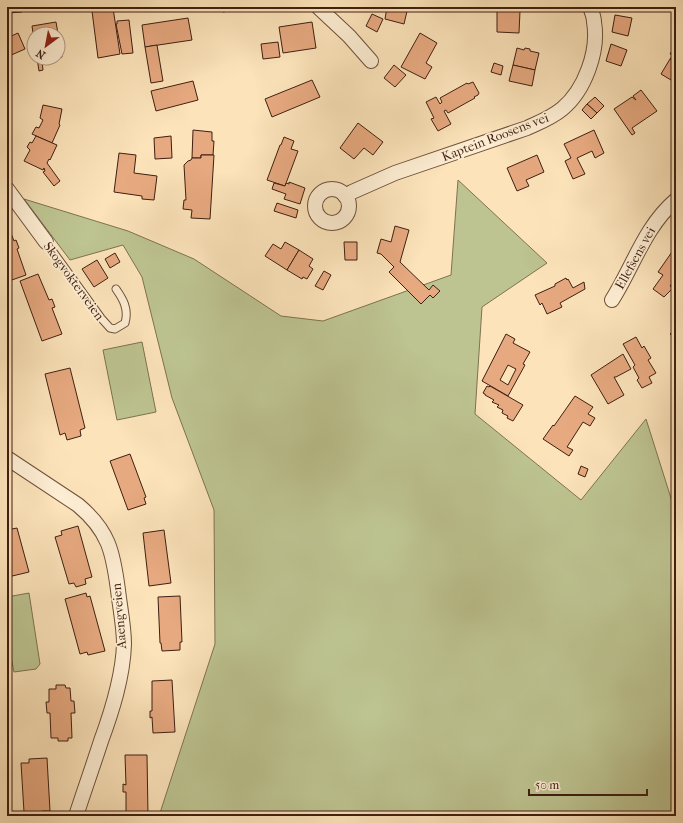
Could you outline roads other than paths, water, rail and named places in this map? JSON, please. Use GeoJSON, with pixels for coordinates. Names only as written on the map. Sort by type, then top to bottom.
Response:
{"type":"FeatureCollection","features":[{"type":"Feature","properties":{"kind":"street"},"geometry":{"type":"LineString","coordinates":[[318,7],[349,36],[371,61]]}},
{"type":"Feature","properties":{"kind":"street","name":"Kaptein Roosens vei"},"geometry":{"type":"LineString","coordinates":[[345,196],[395,173],[527,128],[547,119],[563,108],[583,82],[587,73],[595,36],[594,22],[590,7]]}},
{"type":"Feature","properties":{"kind":"street","name":"Skogvokterveien"},"geometry":{"type":"LineString","coordinates":[[7,188],[46,242]]}},
{"type":"Feature","properties":{"kind":"street","name":"Ellefsens vei"},"geometry":{"type":"LineString","coordinates":[[612,300],[621,287],[647,235],[658,219],[676,200]]}},
{"type":"Feature","properties":{"kind":"street","name":"Aaengveien"},"geometry":{"type":"LineString","coordinates":[[7,458],[88,514],[97,524],[111,550],[124,646],[120,676],[112,711],[76,816]]}},
{"type":"Feature","properties":{"kind":"lane","name":"Skogvokterveien"},"geometry":{"type":"LineString","coordinates":[[46,242],[100,318],[110,328],[115,329],[125,323],[127,316],[125,304],[116,289]]}}]}
